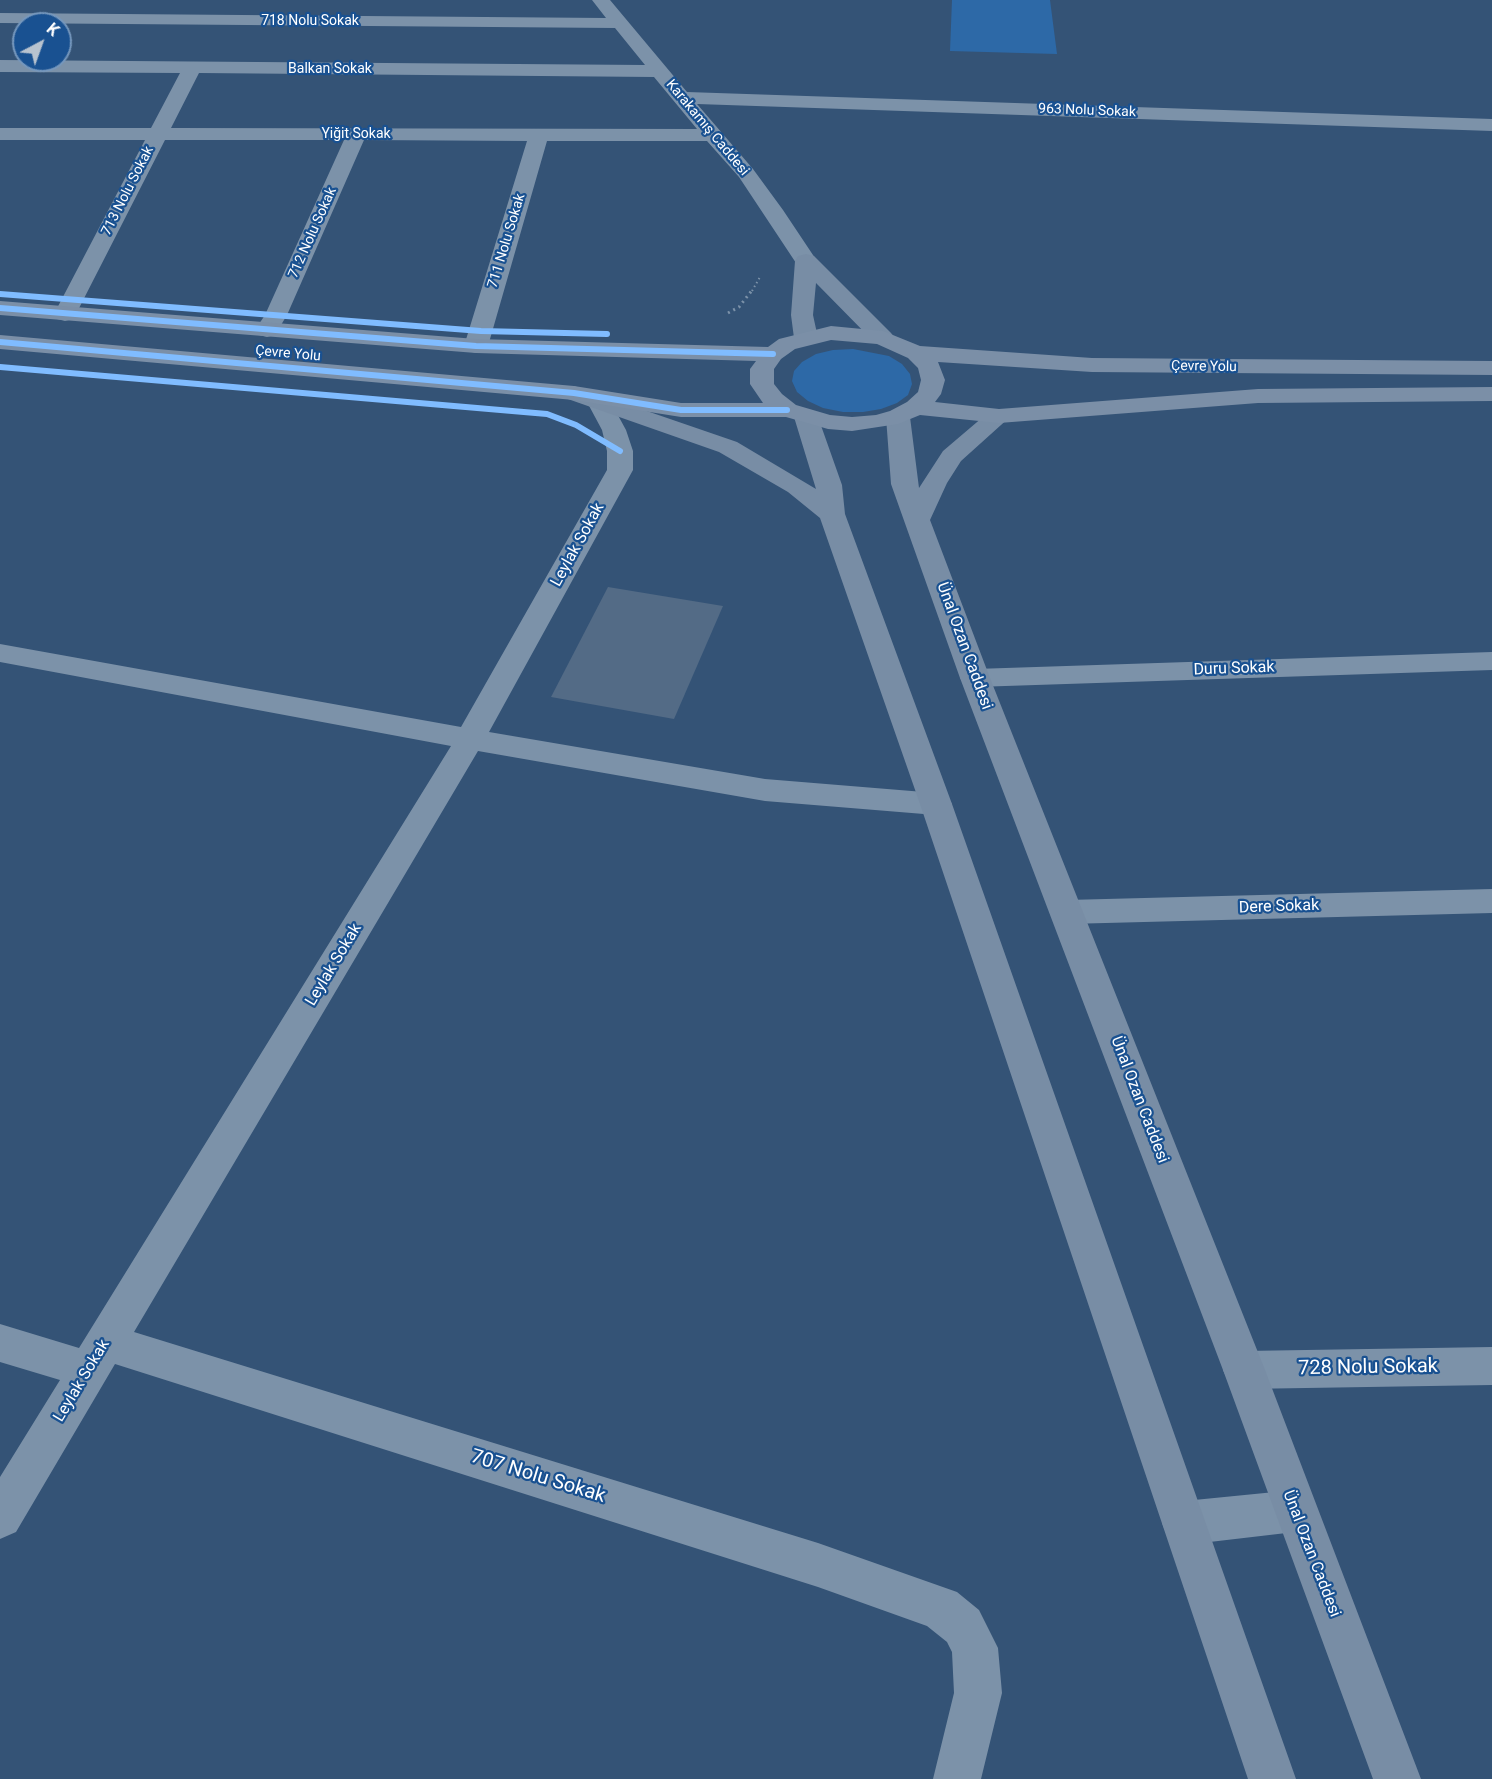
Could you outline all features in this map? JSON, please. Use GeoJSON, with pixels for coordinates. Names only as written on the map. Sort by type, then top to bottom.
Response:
{"type":"FeatureCollection","features":[{"type":"Feature","properties":{"kind":"main road"},"geometry":{"type":"LineString","coordinates":[[806,261],[802,315],[806,338]]}},
{"type":"Feature","properties":{"kind":"main road"},"geometry":{"type":"LineString","coordinates":[[806,261],[883,338]]}},
{"type":"Feature","properties":{"kind":"main road","name":"Çevre Yolu"},"geometry":{"type":"LineString","coordinates":[[0,308],[476,346],[582,351],[773,354]]}},
{"type":"Feature","properties":{"kind":"main road"},"geometry":{"type":"LineString","coordinates":[[907,412],[929,394],[933,380],[928,366],[916,353],[883,338],[831,333],[806,338],[787,345],[773,354],[762,369],[762,384],[773,399],[797,413],[829,484],[832,514],[936,804],[1272,1779]]}},
{"type":"Feature","properties":{"kind":"main road","name":"Çevre Yolu"},"geometry":{"type":"LineString","coordinates":[[0,342],[586,398],[681,410],[797,413],[852,424],[907,412],[999,416],[1258,396],[1492,394]]}},
{"type":"Feature","properties":{"kind":"main road","name":"Çevre Yolu"},"geometry":{"type":"LineString","coordinates":[[916,353],[1103,365],[1492,368]]}},
{"type":"Feature","properties":{"kind":"main road"},"geometry":{"type":"LineString","coordinates":[[586,398],[728,447],[798,487],[832,514]]}},
{"type":"Feature","properties":{"kind":"main road","name":"Ünal Ozan Caddesi"},"geometry":{"type":"LineString","coordinates":[[907,412],[904,484],[975,678],[1244,1370],[1397,1779]]}},
{"type":"Feature","properties":{"kind":"main road"},"geometry":{"type":"LineString","coordinates":[[918,519],[934,483],[952,456],[999,416]]}},
{"type":"Feature","properties":{"kind":"street","name":"Karakamış Caddesi"},"geometry":{"type":"LineString","coordinates":[[601,0],[752,181],[806,261]]}},
{"type":"Feature","properties":{"kind":"street","name":"718 Nolu Sokak"},"geometry":{"type":"LineString","coordinates":[[0,18],[620,23]]}},
{"type":"Feature","properties":{"kind":"street","name":"Balkan Sokak"},"geometry":{"type":"LineString","coordinates":[[0,66],[660,71]]}},
{"type":"Feature","properties":{"kind":"street","name":"713 Nolu Sokak"},"geometry":{"type":"LineString","coordinates":[[64,314],[192,68]]}},
{"type":"Feature","properties":{"kind":"street","name":"963 Nolu Sokak"},"geometry":{"type":"LineString","coordinates":[[681,98],[1492,125]]}},
{"type":"Feature","properties":{"kind":"street","name":"Yiğit Sokak"},"geometry":{"type":"LineString","coordinates":[[0,134],[712,135]]}},
{"type":"Feature","properties":{"kind":"street","name":"712 Nolu Sokak"},"geometry":{"type":"LineString","coordinates":[[267,330],[276,315],[357,134]]}},
{"type":"Feature","properties":{"kind":"street","name":"711 Nolu Sokak"},"geometry":{"type":"LineString","coordinates":[[476,346],[539,135]]}},
{"type":"Feature","properties":{"kind":"street","name":"Leylak Sokak"},"geometry":{"type":"LineString","coordinates":[[0,1517],[470,739],[620,470],[620,451],[614,430],[586,398]]}},
{"type":"Feature","properties":{"kind":"street"},"geometry":{"type":"LineString","coordinates":[[0,653],[470,739],[765,790],[936,804]]}},
{"type":"Feature","properties":{"kind":"street","name":"Duru Sokak"},"geometry":{"type":"LineString","coordinates":[[975,678],[1492,661]]}},
{"type":"Feature","properties":{"kind":"street","name":"Dere Sokak"},"geometry":{"type":"LineString","coordinates":[[1067,912],[1492,901]]}},
{"type":"Feature","properties":{"kind":"street","name":"707 Nolu Sokak"},"geometry":{"type":"LineString","coordinates":[[0,1343],[98,1356],[818,1565],[941,1608],[963,1626],[975,1648],[978,1693],[957,1779]]}},
{"type":"Feature","properties":{"kind":"street","name":"728 Nolu Sokak"},"geometry":{"type":"LineString","coordinates":[[1244,1370],[1492,1366]]}},
{"type":"Feature","properties":{"kind":"street"},"geometry":{"type":"LineString","coordinates":[[1184,1523],[1295,1511]]}},
{"type":"Feature","properties":{"kind":"path"},"geometry":{"type":"LineString","coordinates":[[719,318],[739,307],[752,291],[761,274],[760,265],[806,261]]}},
{"type":"Feature","properties":{"kind":"shaded area"},"geometry":{"type":"Polygon","coordinates":[[[952,0],[1050,0],[1057,54],[950,51],[952,0]]]}},
{"type":"Feature","properties":{"kind":"shaded area"},"geometry":{"type":"Polygon","coordinates":[[[853,349],[889,356],[902,364],[910,374],[912,384],[908,395],[897,403],[881,409],[843,412],[823,408],[808,401],[797,392],[792,381],[794,371],[802,362],[816,354],[853,349]]]}},
{"type":"Feature","properties":{"kind":"building"},"geometry":{"type":"Polygon","coordinates":[[[608,587],[723,606],[674,719],[551,697],[608,587]]]}},
{"type":"Feature","properties":{"kind":"cycle path"},"geometry":{"type":"LineString","coordinates":[[0,294],[481,331],[607,334]]}},
{"type":"Feature","properties":{"kind":"cycle path"},"geometry":{"type":"LineString","coordinates":[[0,308],[476,346],[773,354]]}},
{"type":"Feature","properties":{"kind":"cycle path"},"geometry":{"type":"LineString","coordinates":[[0,342],[574,393],[681,410],[787,410]]}},
{"type":"Feature","properties":{"kind":"cycle path"},"geometry":{"type":"LineString","coordinates":[[0,367],[547,414],[576,425],[620,451]]}}]}
